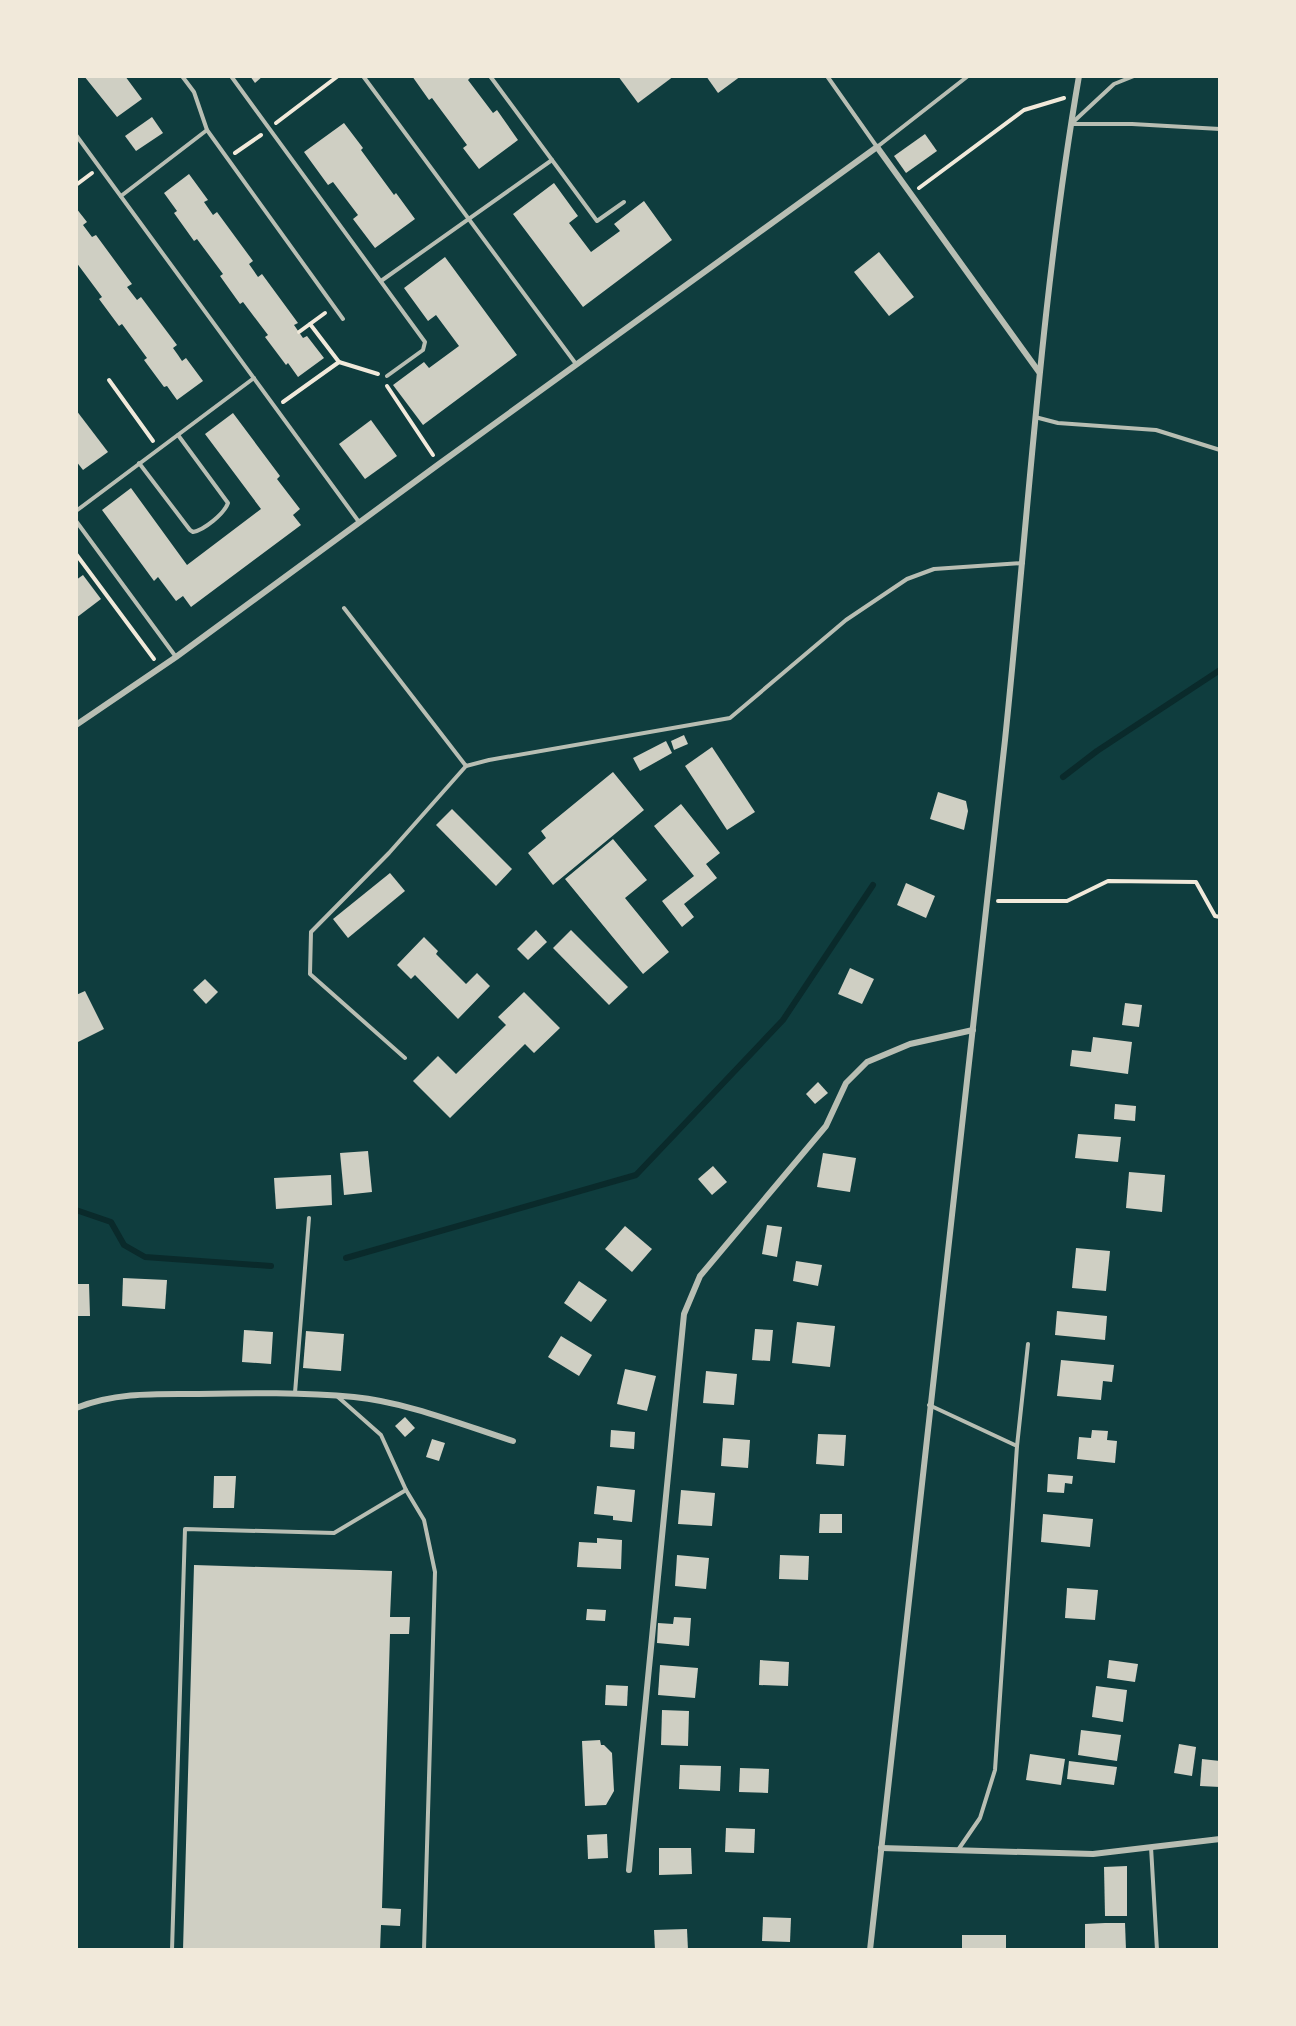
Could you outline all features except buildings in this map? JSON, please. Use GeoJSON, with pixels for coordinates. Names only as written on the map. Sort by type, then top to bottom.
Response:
{"type":"FeatureCollection","features":[{"type":"Feature","properties":{"kind":"street"},"geometry":{"type":"LineString","coordinates":[[870,1950],[1023,563],[1039,373],[1079,76]]}},
{"type":"Feature","properties":{"kind":"street"},"geometry":{"type":"LineString","coordinates":[[76,725],[176,657],[576,364],[878,147],[1039,373]]}},
{"type":"Feature","properties":{"kind":"street"},"geometry":{"type":"LineString","coordinates":[[629,1870],[684,1314],[700,1276],[826,1126],[846,1083],[867,1062],[910,1044],[973,1029]]}},
{"type":"Feature","properties":{"kind":"street"},"geometry":{"type":"LineString","coordinates":[[76,1408],[91,1402],[132,1394],[294,1394],[356,1397],[425,1412],[513,1441]]}},
{"type":"Feature","properties":{"kind":"street"},"geometry":{"type":"LineString","coordinates":[[881,1848],[1093,1854],[1220,1839]]}},
{"type":"Feature","properties":{"kind":"lane"},"geometry":{"type":"LineString","coordinates":[[182,76],[194,92],[207,130],[343,319]]}},
{"type":"Feature","properties":{"kind":"lane"},"geometry":{"type":"LineString","coordinates":[[231,76],[425,342],[423,350],[387,376]]}},
{"type":"Feature","properties":{"kind":"lane"},"geometry":{"type":"LineString","coordinates":[[363,76],[576,364]]}},
{"type":"Feature","properties":{"kind":"lane"},"geometry":{"type":"LineString","coordinates":[[490,76],[597,220],[624,202]]}},
{"type":"Feature","properties":{"kind":"lane"},"geometry":{"type":"LineString","coordinates":[[827,76],[878,147],[968,76]]}},
{"type":"Feature","properties":{"kind":"lane"},"geometry":{"type":"LineString","coordinates":[[1071,124],[1114,84],[1134,76]]}},
{"type":"Feature","properties":{"kind":"lane"},"geometry":{"type":"LineString","coordinates":[[1071,124],[1132,124],[1220,129]]}},
{"type":"Feature","properties":{"kind":"lane"},"geometry":{"type":"LineString","coordinates":[[121,196],[207,130]]}},
{"type":"Feature","properties":{"kind":"lane"},"geometry":{"type":"LineString","coordinates":[[76,135],[359,522]]}},
{"type":"Feature","properties":{"kind":"lane"},"geometry":{"type":"LineString","coordinates":[[381,281],[552,160]]}},
{"type":"Feature","properties":{"kind":"lane"},"geometry":{"type":"LineString","coordinates":[[76,511],[254,378]]}},
{"type":"Feature","properties":{"kind":"lane"},"geometry":{"type":"LineString","coordinates":[[1035,417],[1058,423],[1156,430],[1220,450]]}},
{"type":"Feature","properties":{"kind":"lane"},"geometry":{"type":"LineString","coordinates":[[139,464],[189,530],[198,531],[225,510],[228,503],[178,435]]}},
{"type":"Feature","properties":{"kind":"lane"},"geometry":{"type":"LineString","coordinates":[[76,521],[176,657]]}},
{"type":"Feature","properties":{"kind":"lane"},"geometry":{"type":"LineString","coordinates":[[405,1058],[310,974],[311,932],[389,853],[466,766],[489,759],[730,718],[846,620],[907,579],[934,569],[1023,563]]}},
{"type":"Feature","properties":{"kind":"lane"},"geometry":{"type":"LineString","coordinates":[[344,608],[466,766]]}},
{"type":"Feature","properties":{"kind":"lane"},"geometry":{"type":"LineString","coordinates":[[294,1394],[309,1218]]}},
{"type":"Feature","properties":{"kind":"lane"},"geometry":{"type":"LineString","coordinates":[[957,1851],[980,1818],[994,1770],[1017,1446],[1028,1344]]}},
{"type":"Feature","properties":{"kind":"lane"},"geometry":{"type":"LineString","coordinates":[[337,1396],[381,1435],[406,1490],[424,1520],[435,1572],[424,1950]]}},
{"type":"Feature","properties":{"kind":"lane"},"geometry":{"type":"LineString","coordinates":[[929,1405],[1017,1446]]}},
{"type":"Feature","properties":{"kind":"lane"},"geometry":{"type":"LineString","coordinates":[[172,1950],[185,1529],[334,1533],[406,1490]]}},
{"type":"Feature","properties":{"kind":"lane"},"geometry":{"type":"LineString","coordinates":[[1151,1847],[1157,1950]]}},
{"type":"Feature","properties":{"kind":"path"},"geometry":{"type":"LineString","coordinates":[[228,159],[338,76]]}},
{"type":"Feature","properties":{"kind":"path"},"geometry":{"type":"LineString","coordinates":[[910,194],[1024,110],[1076,94]]}},
{"type":"Feature","properties":{"kind":"path"},"geometry":{"type":"LineString","coordinates":[[76,185],[100,168]]}},
{"type":"Feature","properties":{"kind":"path"},"geometry":{"type":"LineString","coordinates":[[299,332],[334,306]]}},
{"type":"Feature","properties":{"kind":"path"},"geometry":{"type":"LineString","coordinates":[[309,324],[339,362],[387,376],[388,389],[439,464]]}},
{"type":"Feature","properties":{"kind":"path"},"geometry":{"type":"LineString","coordinates":[[275,408],[339,362]]}},
{"type":"Feature","properties":{"kind":"path"},"geometry":{"type":"LineString","coordinates":[[109,380],[158,449]]}},
{"type":"Feature","properties":{"kind":"path"},"geometry":{"type":"LineString","coordinates":[[76,554],[160,667]]}},
{"type":"Feature","properties":{"kind":"path"},"geometry":{"type":"LineString","coordinates":[[986,901],[1067,901],[1108,881],[1196,882],[1215,916],[1220,917]]}},
{"type":"Feature","properties":{"kind":"waterway"},"geometry":{"type":"LineString","coordinates":[[1063,777],[1097,751],[1220,670]]}},
{"type":"Feature","properties":{"kind":"waterway"},"geometry":{"type":"LineString","coordinates":[[346,1258],[636,1175],[783,1020],[873,885]]}},
{"type":"Feature","properties":{"kind":"waterway"},"geometry":{"type":"LineString","coordinates":[[76,1210],[111,1222],[124,1245],[145,1257],[271,1266]]}}]}
